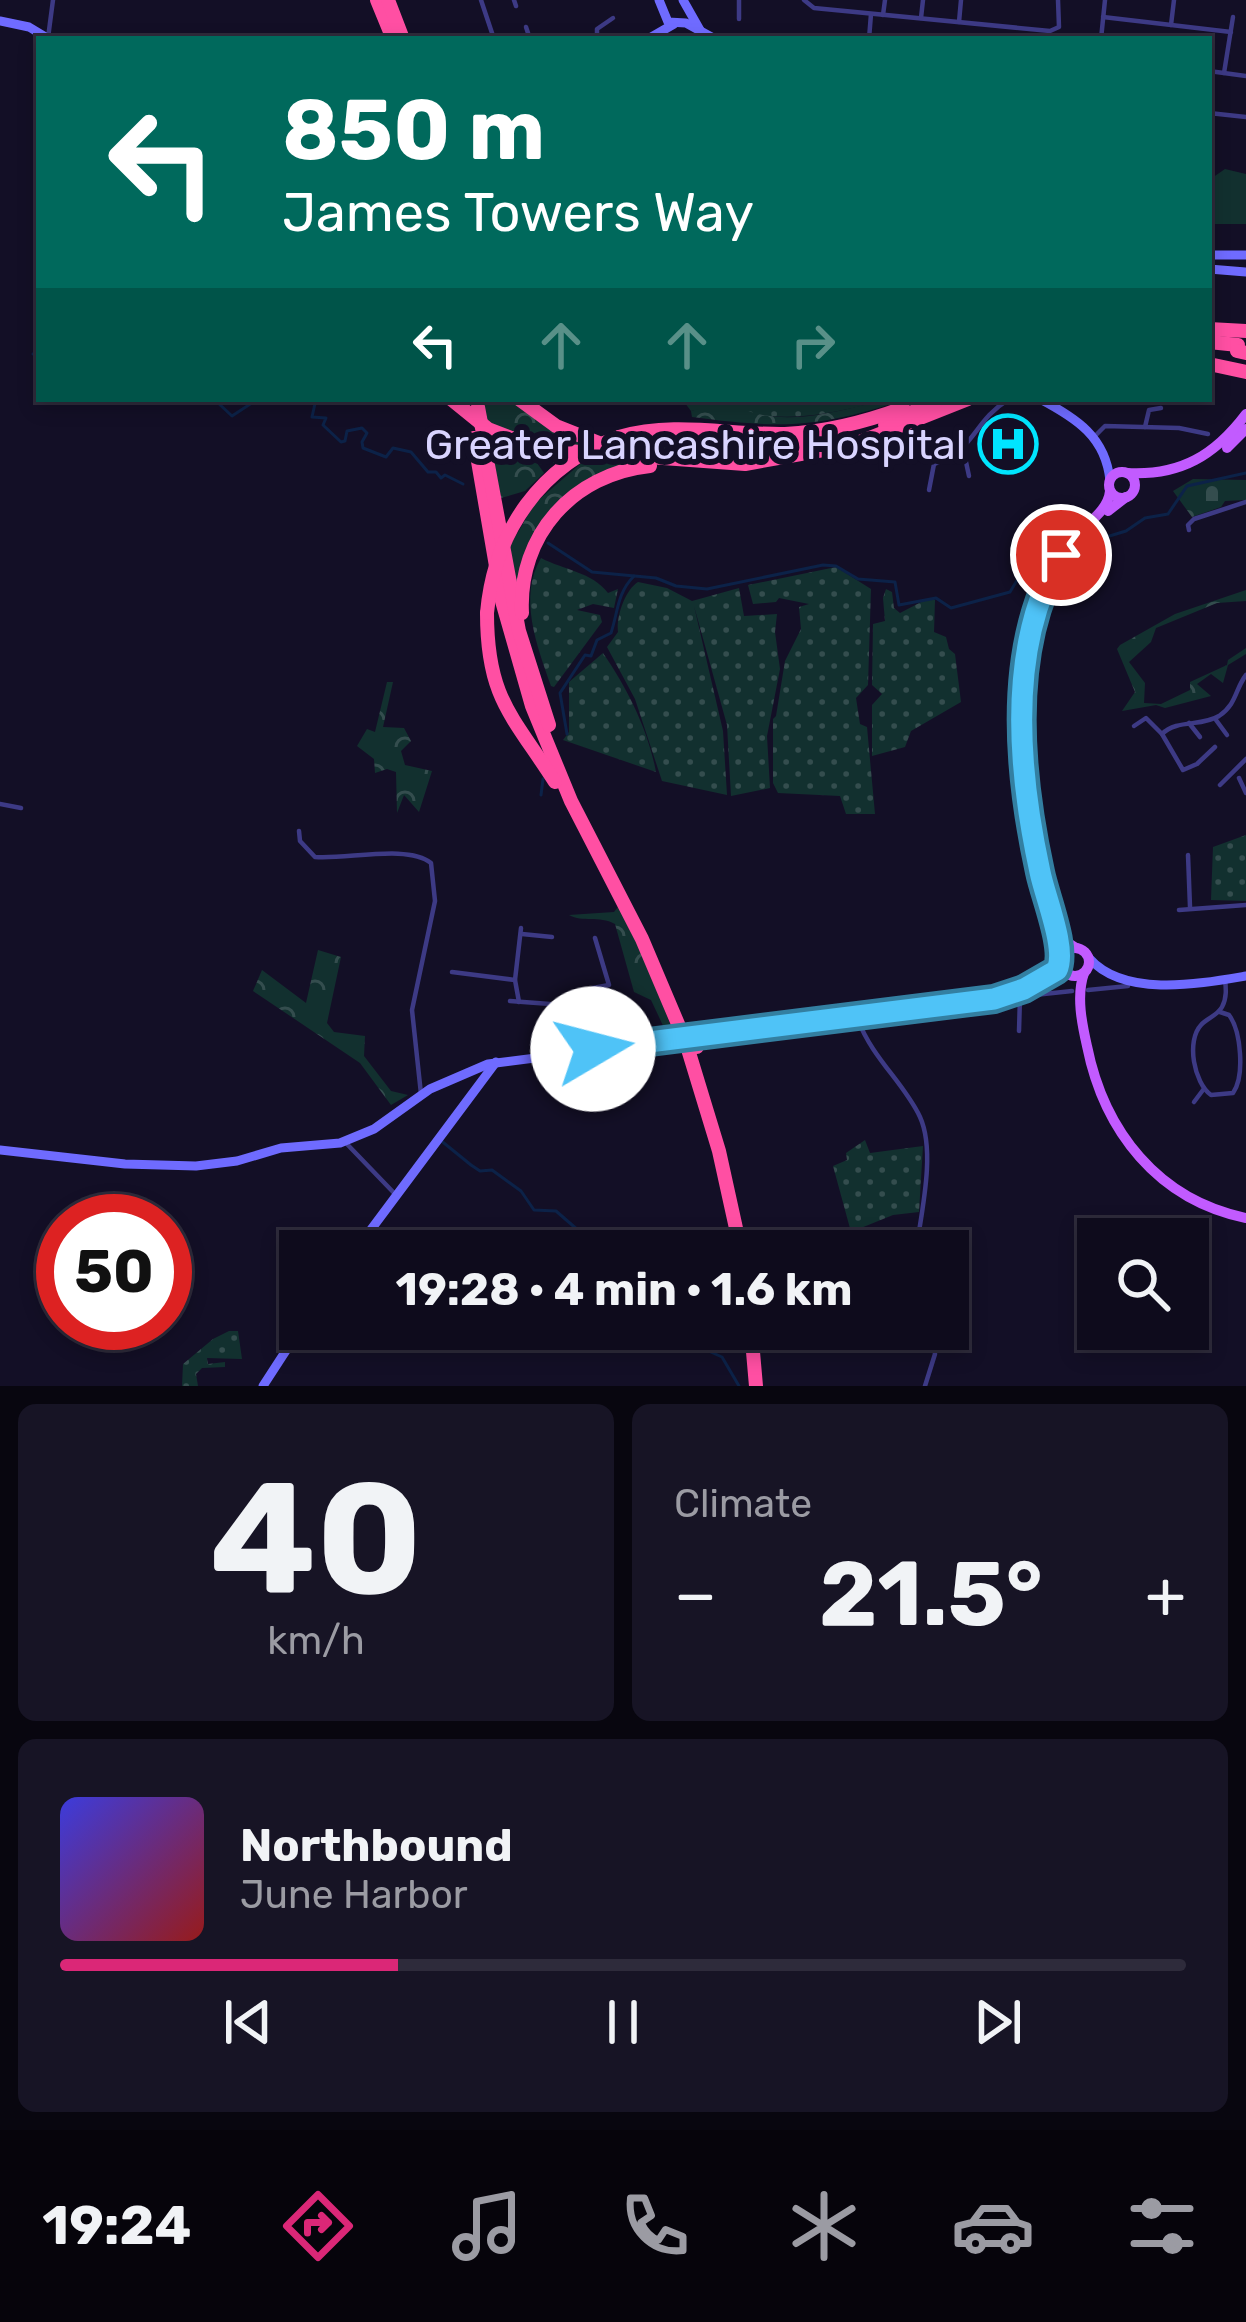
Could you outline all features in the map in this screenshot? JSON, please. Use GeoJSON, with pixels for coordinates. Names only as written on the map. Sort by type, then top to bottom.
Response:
{"type":"FeatureCollection","features":[{"type":"Feature","properties":{"kind":"highway"},"geometry":{"type":"LineString","coordinates":[[382,3],[389,36]]}},
{"type":"Feature","properties":{"kind":"highway"},"geometry":{"type":"LineString","coordinates":[[382,3],[404,36]]}},
{"type":"Feature","properties":{"kind":"highway"},"geometry":{"type":"LineString","coordinates":[[1212,330],[1243,344]]}},
{"type":"Feature","properties":{"kind":"highway"},"geometry":{"type":"LineString","coordinates":[[1212,345],[1243,344]]}},
{"type":"Feature","properties":{"kind":"highway"},"geometry":{"type":"LineString","coordinates":[[1212,365],[1246,372],[1243,344]]}},
{"type":"Feature","properties":{"kind":"highway"},"geometry":{"type":"LineString","coordinates":[[454,402],[478,423],[512,441],[555,452],[745,460]]}},
{"type":"Feature","properties":{"kind":"highway"},"geometry":{"type":"LineString","coordinates":[[473,402],[512,600],[536,686],[576,791],[651,937],[689,1038],[740,1230]]}},
{"type":"Feature","properties":{"kind":"highway"},"geometry":{"type":"LineString","coordinates":[[523,402],[566,431],[629,454]]}},
{"type":"Feature","properties":{"kind":"highway"},"geometry":{"type":"LineString","coordinates":[[598,853],[504,706],[491,672],[487,613],[498,556],[526,503],[573,459],[619,437],[651,429],[806,432],[930,403]]}},
{"type":"Feature","properties":{"kind":"highway"},"geometry":{"type":"LineString","coordinates":[[536,686],[522,622],[523,582],[540,532],[561,506],[597,479],[632,468],[745,460],[852,445],[930,403]]}},
{"type":"Feature","properties":{"kind":"highway"},"geometry":{"type":"LineString","coordinates":[[480,441],[496,574],[517,659],[549,750],[689,1038]]}},
{"type":"Feature","properties":{"kind":"highway"},"geometry":{"type":"LineString","coordinates":[[757,1350],[760,1386]]}},
{"type":"Feature","properties":{"kind":"main road"},"geometry":{"type":"LineString","coordinates":[[651,36],[678,23],[687,4]]}},
{"type":"Feature","properties":{"kind":"main road"},"geometry":{"type":"LineString","coordinates":[[687,4],[700,30]]}},
{"type":"Feature","properties":{"kind":"main road"},"geometry":{"type":"LineString","coordinates":[[663,6],[678,23],[711,36]]}},
{"type":"Feature","properties":{"kind":"main road"},"geometry":{"type":"LineString","coordinates":[[658,30],[663,6]]}},
{"type":"Feature","properties":{"kind":"main road"},"geometry":{"type":"LineString","coordinates":[[0,21],[29,27],[44,36]]}},
{"type":"Feature","properties":{"kind":"main road"},"geometry":{"type":"LineString","coordinates":[[1212,255],[1246,255]]}},
{"type":"Feature","properties":{"kind":"main road"},"geometry":{"type":"LineString","coordinates":[[1212,269],[1246,272]]}},
{"type":"Feature","properties":{"kind":"main road"},"geometry":{"type":"LineString","coordinates":[[1046,402],[1072,416],[1094,437],[1106,459],[1110,486],[1107,504],[1046,582],[1031,622],[1025,660],[1024,733],[1036,853],[1061,960],[1080,991],[1092,1071],[1119,1133],[1174,1189],[1210,1208],[1246,1219]]}},
{"type":"Feature","properties":{"kind":"main road"},"geometry":{"type":"LineString","coordinates":[[1110,486],[1124,472],[1178,466],[1202,458],[1244,426]]}},
{"type":"Feature","properties":{"kind":"main road"},"geometry":{"type":"LineString","coordinates":[[1076,948],[1061,934],[1043,867],[1029,733],[1031,660],[1042,601],[1071,545],[1131,492],[1148,478],[1204,463],[1244,426]]}},
{"type":"Feature","properties":{"kind":"main road"},"geometry":{"type":"LineString","coordinates":[[1106,459],[1124,472],[1131,492]]}},
{"type":"Feature","properties":{"kind":"main road"},"geometry":{"type":"LineString","coordinates":[[1110,486],[1131,492]]}},
{"type":"Feature","properties":{"kind":"main road"},"geometry":{"type":"LineString","coordinates":[[1041,986],[1065,952],[1076,948]]}},
{"type":"Feature","properties":{"kind":"main road"},"geometry":{"type":"LineString","coordinates":[[1074,976],[1076,948]]}},
{"type":"Feature","properties":{"kind":"main road"},"geometry":{"type":"LineString","coordinates":[[0,1150],[125,1164],[196,1166],[237,1161],[281,1148],[345,1142],[374,1129],[421,1094],[496,1063],[994,999],[1074,976],[1147,984],[1246,976]]}},
{"type":"Feature","properties":{"kind":"main road"},"geometry":{"type":"LineString","coordinates":[[371,1230],[496,1063]]}},
{"type":"Feature","properties":{"kind":"main road"},"geometry":{"type":"LineString","coordinates":[[263,1386],[286,1350]]}},
{"type":"Feature","properties":{"kind":"street"},"geometry":{"type":"LineString","coordinates":[[49,36],[53,0]]}},
{"type":"Feature","properties":{"kind":"street"},"geometry":{"type":"LineString","coordinates":[[482,0],[493,36]]}},
{"type":"Feature","properties":{"kind":"street"},"geometry":{"type":"LineString","coordinates":[[739,0],[740,19]]}},
{"type":"Feature","properties":{"kind":"street"},"geometry":{"type":"LineString","coordinates":[[804,0],[811,8],[1053,31],[1059,25],[1058,0]]}},
{"type":"Feature","properties":{"kind":"street"},"geometry":{"type":"LineString","coordinates":[[884,0],[884,15]]}},
{"type":"Feature","properties":{"kind":"street"},"geometry":{"type":"LineString","coordinates":[[921,18],[923,0]]}},
{"type":"Feature","properties":{"kind":"street"},"geometry":{"type":"LineString","coordinates":[[959,22],[961,0]]}},
{"type":"Feature","properties":{"kind":"street"},"geometry":{"type":"LineString","coordinates":[[1100,36],[1106,0]]}},
{"type":"Feature","properties":{"kind":"street"},"geometry":{"type":"LineString","coordinates":[[1171,25],[1174,0]]}},
{"type":"Feature","properties":{"kind":"street"},"geometry":{"type":"LineString","coordinates":[[869,36],[871,14]]}},
{"type":"Feature","properties":{"kind":"street"},"geometry":{"type":"LineString","coordinates":[[1224,73],[1233,16]]}},
{"type":"Feature","properties":{"kind":"street"},"geometry":{"type":"LineString","coordinates":[[1103,17],[1231,32]]}},
{"type":"Feature","properties":{"kind":"street"},"geometry":{"type":"LineString","coordinates":[[597,36],[597,29],[613,18]]}},
{"type":"Feature","properties":{"kind":"street"},"geometry":{"type":"LineString","coordinates":[[526,27],[529,36]]}},
{"type":"Feature","properties":{"kind":"street"},"geometry":{"type":"LineString","coordinates":[[1212,71],[1246,76]]}},
{"type":"Feature","properties":{"kind":"street"},"geometry":{"type":"LineString","coordinates":[[1212,113],[1246,117]]}},
{"type":"Feature","properties":{"kind":"street"},"geometry":{"type":"LineString","coordinates":[[929,490],[934,464],[968,446],[985,416],[1005,402]]}},
{"type":"Feature","properties":{"kind":"street"},"geometry":{"type":"LineString","coordinates":[[1145,428],[1146,413],[1157,405]]}},
{"type":"Feature","properties":{"kind":"street"},"geometry":{"type":"LineString","coordinates":[[1094,437],[1105,426],[1179,428],[1208,434]]}},
{"type":"Feature","properties":{"kind":"street"},"geometry":{"type":"LineString","coordinates":[[958,454],[969,476]]}},
{"type":"Feature","properties":{"kind":"street"},"geometry":{"type":"LineString","coordinates":[[1189,530],[1194,519],[1246,502]]}},
{"type":"Feature","properties":{"kind":"street"},"geometry":{"type":"LineString","coordinates":[[1162,734],[1171,726],[1215,718],[1237,699],[1246,675]]}},
{"type":"Feature","properties":{"kind":"street"},"geometry":{"type":"LineString","coordinates":[[1237,699],[1246,704]]}},
{"type":"Feature","properties":{"kind":"street"},"geometry":{"type":"LineString","coordinates":[[1134,726],[1146,718],[1162,734],[1183,770],[1215,747]]}},
{"type":"Feature","properties":{"kind":"street"},"geometry":{"type":"LineString","coordinates":[[1215,718],[1227,734]]}},
{"type":"Feature","properties":{"kind":"street"},"geometry":{"type":"LineString","coordinates":[[1189,723],[1200,737]]}},
{"type":"Feature","properties":{"kind":"street"},"geometry":{"type":"LineString","coordinates":[[1246,759],[1240,777],[1246,793]]}},
{"type":"Feature","properties":{"kind":"street"},"geometry":{"type":"LineString","coordinates":[[1220,785],[1240,777]]}},
{"type":"Feature","properties":{"kind":"street"},"geometry":{"type":"LineString","coordinates":[[0,804],[21,808]]}},
{"type":"Feature","properties":{"kind":"street"},"geometry":{"type":"LineString","coordinates":[[299,830],[299,841],[315,857],[405,854],[428,858],[431,863],[435,901],[412,1010],[421,1094]]}},
{"type":"Feature","properties":{"kind":"street"},"geometry":{"type":"LineString","coordinates":[[1188,855],[1190,907]]}},
{"type":"Feature","properties":{"kind":"street"},"geometry":{"type":"LineString","coordinates":[[1179,910],[1246,905]]}},
{"type":"Feature","properties":{"kind":"street"},"geometry":{"type":"LineString","coordinates":[[519,1002],[515,980],[521,931],[552,937]]}},
{"type":"Feature","properties":{"kind":"street"},"geometry":{"type":"LineString","coordinates":[[593,1049],[587,997],[593,988],[609,986],[595,938]]}},
{"type":"Feature","properties":{"kind":"street"},"geometry":{"type":"LineString","coordinates":[[452,972],[515,980]]}},
{"type":"Feature","properties":{"kind":"street"},"geometry":{"type":"LineString","coordinates":[[1018,1031],[1017,997],[1074,976],[1080,991],[1103,980]]}},
{"type":"Feature","properties":{"kind":"street"},"geometry":{"type":"LineString","coordinates":[[1220,1012],[1235,1024],[1240,1083],[1234,1093],[1211,1095],[1198,1082],[1193,1039],[1202,1024],[1220,1012],[1225,979]]}},
{"type":"Feature","properties":{"kind":"street"},"geometry":{"type":"LineString","coordinates":[[1116,982],[1128,986]]}},
{"type":"Feature","properties":{"kind":"street"},"geometry":{"type":"LineString","coordinates":[[510,1001],[550,1004],[560,1053]]}},
{"type":"Feature","properties":{"kind":"street"},"geometry":{"type":"LineString","coordinates":[[856,1014],[875,1054],[921,1120],[926,1182],[919,1230]]}},
{"type":"Feature","properties":{"kind":"street"},"geometry":{"type":"LineString","coordinates":[[1196,1102],[1203,1090]]}},
{"type":"Feature","properties":{"kind":"street"},"geometry":{"type":"LineString","coordinates":[[345,1142],[396,1195]]}},
{"type":"Feature","properties":{"kind":"street"},"geometry":{"type":"LineString","coordinates":[[925,1386],[935,1350]]}},
{"type":"Feature","properties":{"kind":"green space"},"geometry":{"type":"Polygon","coordinates":[[[1225,169],[1246,174],[1246,224],[1212,224],[1212,178],[1225,169]]]}},
{"type":"Feature","properties":{"kind":"green space"},"geometry":{"type":"Polygon","coordinates":[[[482,402],[516,402],[592,446],[561,450],[486,426],[482,402]]]}},
{"type":"Feature","properties":{"kind":"green space"},"geometry":{"type":"Polygon","coordinates":[[[684,402],[865,402],[817,415],[781,417],[720,409],[691,411],[684,402]]]}},
{"type":"Feature","properties":{"kind":"green space"},"geometry":{"type":"Polygon","coordinates":[[[897,402],[801,423],[724,421],[692,417],[691,411],[738,403],[762,415],[806,416],[897,402]]]}},
{"type":"Feature","properties":{"kind":"green space"},"geometry":{"type":"Polygon","coordinates":[[[489,435],[525,451],[559,458],[554,463],[537,463],[544,473],[525,491],[501,498],[489,435]]]}},
{"type":"Feature","properties":{"kind":"green space"},"geometry":{"type":"Polygon","coordinates":[[[648,435],[815,435],[743,451],[618,444],[648,435]]]}},
{"type":"Feature","properties":{"kind":"green space"},"geometry":{"type":"Polygon","coordinates":[[[586,459],[637,465],[548,517],[517,608],[506,553],[535,503],[586,459]]]}},
{"type":"Feature","properties":{"kind":"green space"},"geometry":{"type":"Polygon","coordinates":[[[1193,479],[1246,480],[1246,500],[1225,501],[1221,507],[1192,517],[1173,491],[1193,479]]]}},
{"type":"Feature","properties":{"kind":"green space"},"geometry":{"type":"Polygon","coordinates":[[[541,558],[586,576],[608,593],[618,589],[614,608],[593,604],[577,610],[600,615],[602,622],[554,687],[540,655],[530,605],[541,558]]]}},
{"type":"Feature","properties":{"kind":"green space"},"geometry":{"type":"Polygon","coordinates":[[[836,567],[871,589],[868,685],[856,698],[860,724],[867,727],[875,814],[846,814],[840,796],[778,793],[773,783],[773,719],[785,661],[801,629],[799,607],[809,604],[779,598],[753,604],[748,585],[836,567]]]}},
{"type":"Feature","properties":{"kind":"green space"},"geometry":{"type":"Polygon","coordinates":[[[638,582],[667,588],[692,601],[739,588],[744,616],[777,614],[780,669],[767,736],[770,788],[731,796],[727,725],[694,606],[723,731],[727,795],[662,781],[635,699],[607,647],[618,632],[625,597],[638,582]]]}},
{"type":"Feature","properties":{"kind":"green space"},"geometry":{"type":"Polygon","coordinates":[[[886,589],[892,592],[894,608],[900,613],[935,600],[934,632],[946,637],[955,654],[961,702],[911,731],[905,747],[872,756],[872,705],[882,694],[872,685],[873,624],[885,621],[886,589]]]}},
{"type":"Feature","properties":{"kind":"green space"},"geometry":{"type":"Polygon","coordinates":[[[1246,590],[1246,601],[1217,603],[1156,628],[1151,642],[1129,662],[1145,683],[1144,703],[1161,704],[1190,690],[1190,682],[1227,665],[1246,648],[1246,654],[1228,665],[1223,683],[1211,674],[1197,684],[1211,696],[1165,708],[1156,705],[1122,711],[1135,692],[1117,649],[1120,645],[1175,614],[1246,590]]]}},
{"type":"Feature","properties":{"kind":"green space"},"geometry":{"type":"Polygon","coordinates":[[[603,653],[636,709],[656,772],[563,740],[569,732],[569,682],[603,653]]]}},
{"type":"Feature","properties":{"kind":"green space"},"geometry":{"type":"Polygon","coordinates":[[[387,682],[393,682],[383,727],[404,728],[411,741],[401,751],[405,765],[432,771],[419,812],[404,795],[397,813],[396,772],[375,773],[374,759],[357,746],[367,729],[375,732],[387,682]]]}},
{"type":"Feature","properties":{"kind":"green space"},"geometry":{"type":"Polygon","coordinates":[[[1246,835],[1246,901],[1211,900],[1213,847],[1246,835]]]}},
{"type":"Feature","properties":{"kind":"green space"},"geometry":{"type":"Polygon","coordinates":[[[618,907],[674,1034],[667,1034],[651,1000],[634,992],[615,924],[569,915],[614,912],[618,907]]]}},
{"type":"Feature","properties":{"kind":"green space"},"geometry":{"type":"Polygon","coordinates":[[[318,950],[341,957],[327,1023],[334,1032],[365,1036],[364,1056],[391,1091],[408,1095],[391,1105],[360,1063],[253,991],[262,970],[306,1003],[318,950]]]}},
{"type":"Feature","properties":{"kind":"green space"},"geometry":{"type":"Polygon","coordinates":[[[865,1140],[870,1153],[923,1146],[919,1212],[893,1215],[850,1230],[833,1166],[847,1160],[846,1153],[865,1140]]]}},
{"type":"Feature","properties":{"kind":"green space"},"geometry":{"type":"Polygon","coordinates":[[[229,1331],[238,1331],[242,1359],[207,1358],[208,1364],[225,1362],[225,1367],[202,1368],[196,1374],[198,1386],[182,1386],[183,1364],[229,1331]]]}},
{"type":"Feature","properties":{"kind":"waterway"},"geometry":{"type":"LineString","coordinates":[[217,402],[232,416],[253,402]]}},
{"type":"Feature","properties":{"kind":"waterway"},"geometry":{"type":"LineString","coordinates":[[315,402],[312,417],[326,418],[323,425],[341,442],[347,431],[362,428],[367,433],[363,448],[386,457],[393,448],[411,452],[428,472],[463,484]]}},
{"type":"Feature","properties":{"kind":"waterway"},"geometry":{"type":"LineString","coordinates":[[1070,548],[1126,531],[1145,518],[1168,514],[1187,486],[1246,473]]}},
{"type":"Feature","properties":{"kind":"waterway"},"geometry":{"type":"LineString","coordinates":[[548,543],[592,572],[707,589],[836,566],[858,579],[895,582],[899,605],[936,598],[951,608],[1010,592],[1019,577],[1039,564],[1044,549],[1060,546]]}},
{"type":"Feature","properties":{"kind":"waterway"},"geometry":{"type":"LineString","coordinates":[[567,734],[560,693],[585,655],[591,656],[597,640],[611,633],[621,596],[634,576]]}},
{"type":"Feature","properties":{"kind":"waterway"},"geometry":{"type":"LineString","coordinates":[[541,795],[543,779]]}},
{"type":"Feature","properties":{"kind":"waterway"},"geometry":{"type":"LineString","coordinates":[[439,1139],[480,1171],[492,1170],[521,1191],[534,1210],[556,1211],[578,1230]]}},
{"type":"Feature","properties":{"kind":"waterway"},"geometry":{"type":"LineString","coordinates":[[706,1350],[722,1357],[739,1386]]}},
{"type":"Feature","properties":{"kind":"place","name":"Greater Lancashire Hospital"},"geometry":{"type":"Point","coordinates":[1008,444]}},
{"type":"Feature","properties":{"kind":"route"},"geometry":{"type":"LineString","coordinates":[[593,1049],[994,999],[1057,970],[1061,953],[1039,868],[1024,733],[1031,622],[1061,555]]}}]}
